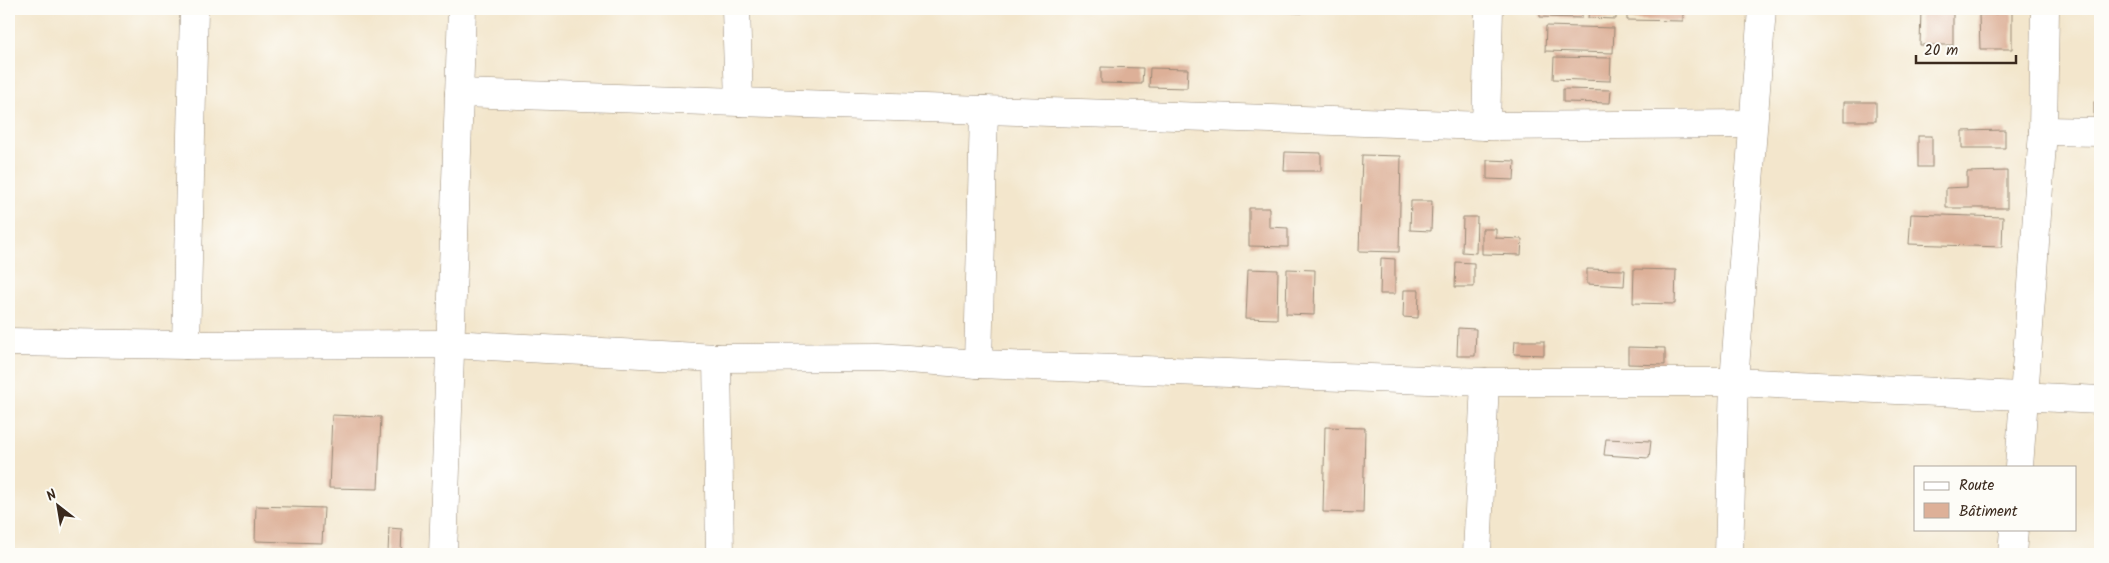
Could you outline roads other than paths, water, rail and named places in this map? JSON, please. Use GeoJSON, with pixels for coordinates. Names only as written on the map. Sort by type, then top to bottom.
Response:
{"type":"FeatureCollection","features":[{"type":"Feature","properties":{"kind":"street"},"geometry":{"type":"LineString","coordinates":[[186,345],[194,9]]}},
{"type":"Feature","properties":{"kind":"street"},"geometry":{"type":"LineString","coordinates":[[443,554],[462,9]]}},
{"type":"Feature","properties":{"kind":"street"},"geometry":{"type":"LineString","coordinates":[[736,9],[739,102]]}},
{"type":"Feature","properties":{"kind":"street"},"geometry":{"type":"LineString","coordinates":[[1486,126],[1489,9]]}},
{"type":"Feature","properties":{"kind":"street"},"geometry":{"type":"LineString","coordinates":[[1729,554],[1734,382],[1762,9]]}},
{"type":"Feature","properties":{"kind":"street"},"geometry":{"type":"LineString","coordinates":[[2019,466],[2043,131],[2045,9]]}},
{"type":"Feature","properties":{"kind":"street"},"geometry":{"type":"LineString","coordinates":[[459,93],[1486,126],[1752,124]]}},
{"type":"Feature","properties":{"kind":"street"},"geometry":{"type":"LineString","coordinates":[[978,364],[984,110]]}},
{"type":"Feature","properties":{"kind":"street"},"geometry":{"type":"LineString","coordinates":[[2043,131],[2100,132]]}},
{"type":"Feature","properties":{"kind":"street"},"geometry":{"type":"LineString","coordinates":[[9,342],[186,345],[450,344],[717,358],[879,358],[978,364],[1486,382],[1734,382],[2100,400]]}},
{"type":"Feature","properties":{"kind":"street"},"geometry":{"type":"LineString","coordinates":[[717,358],[720,554]]}},
{"type":"Feature","properties":{"kind":"street"},"geometry":{"type":"LineString","coordinates":[[1478,554],[1486,382]]}},
{"type":"Feature","properties":{"kind":"street"},"geometry":{"type":"LineString","coordinates":[[2012,554],[2014,530]]}}]}
